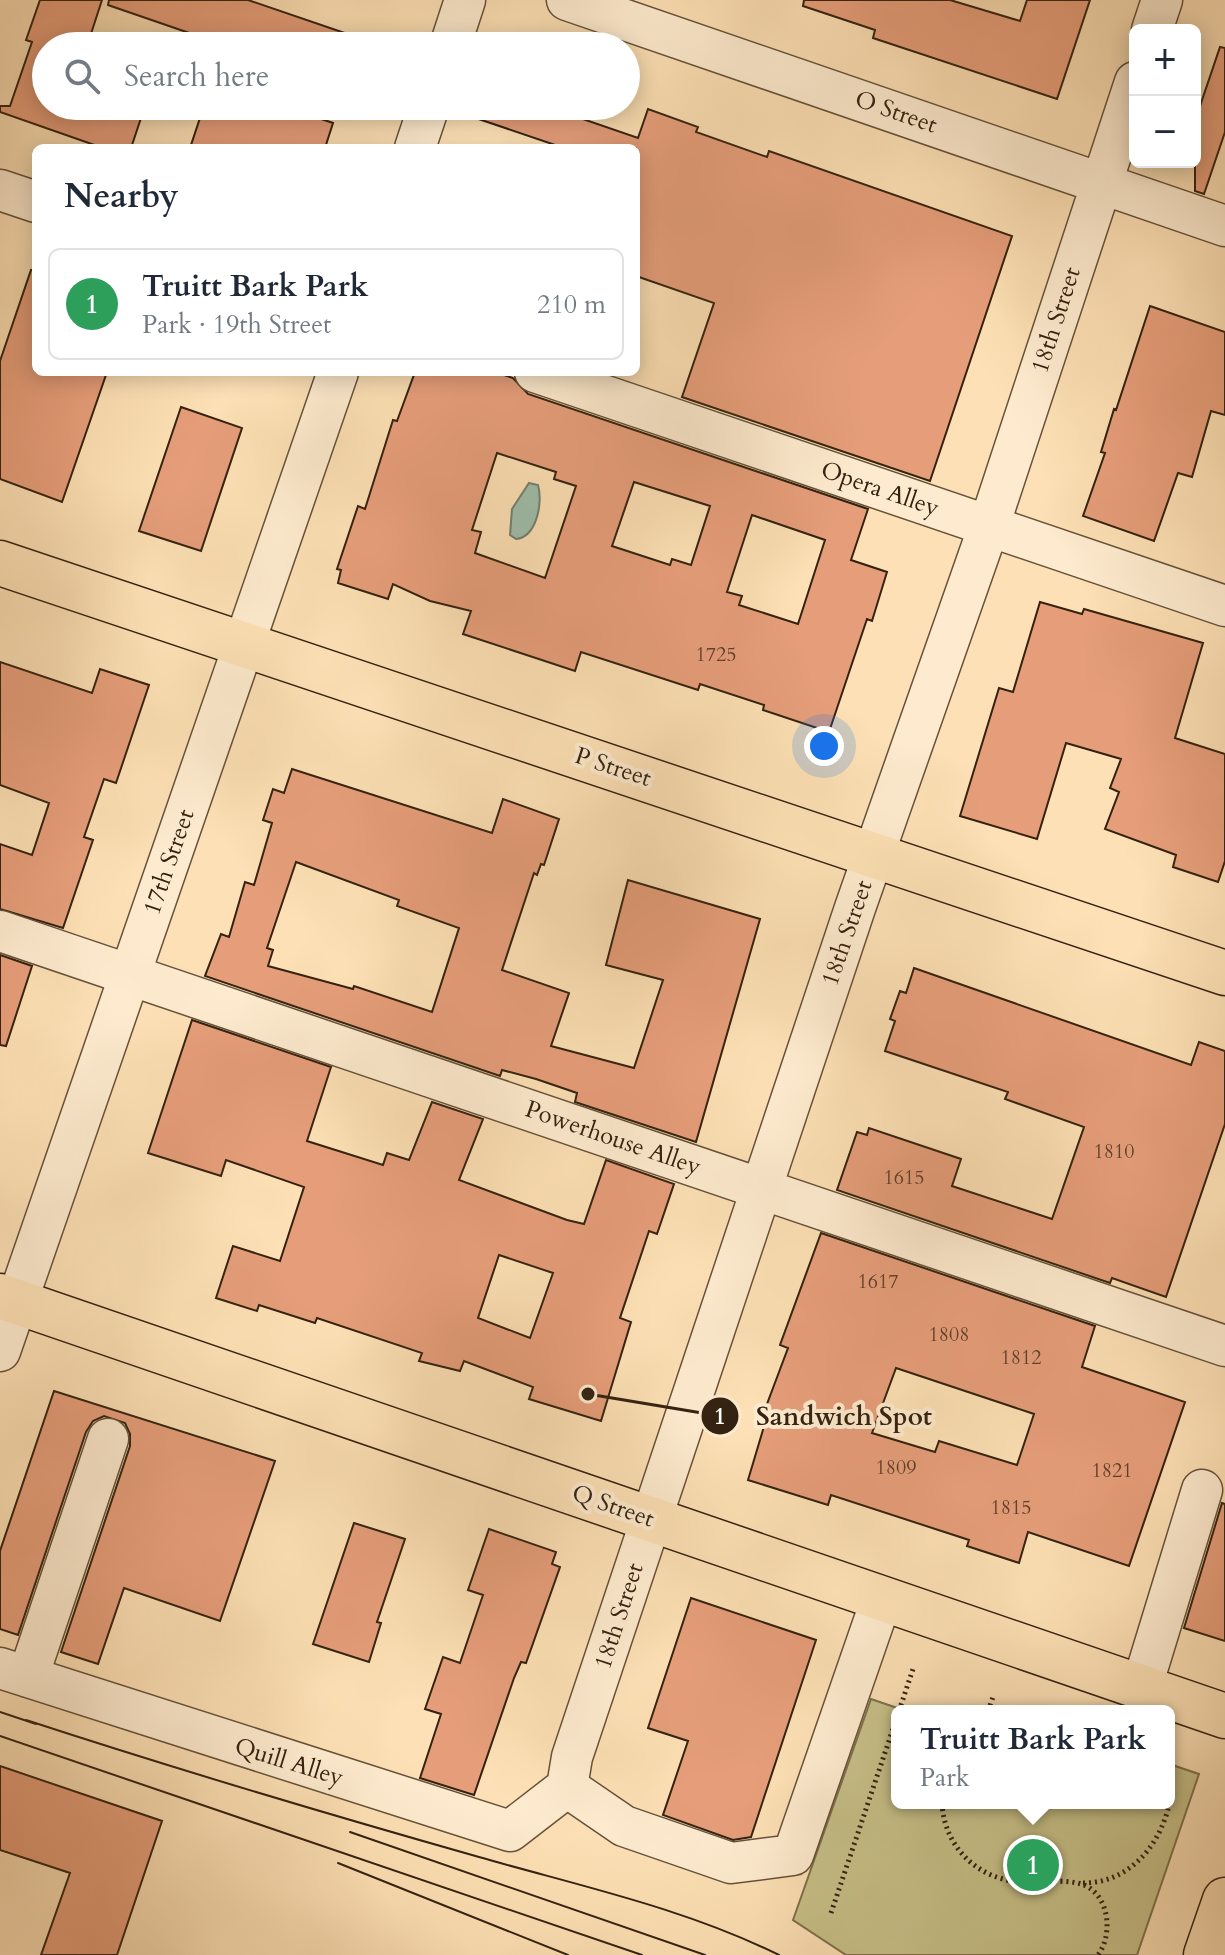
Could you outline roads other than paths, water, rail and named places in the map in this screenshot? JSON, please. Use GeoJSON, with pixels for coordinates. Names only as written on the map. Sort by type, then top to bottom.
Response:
{"type":"FeatureCollection","features":[{"type":"Feature","properties":{"kind":"main road","name":"P Street"},"geometry":{"type":"LineString","coordinates":[[0,563],[1225,973]]}},
{"type":"Feature","properties":{"kind":"main road","name":"Q Street"},"geometry":{"type":"LineString","coordinates":[[8,1299],[1225,1716]]}},
{"type":"Feature","properties":{"kind":"main road"},"geometry":{"type":"LineString","coordinates":[[1206,1955],[1225,1900]]}},
{"type":"Feature","properties":{"kind":"street"},"geometry":{"type":"LineString","coordinates":[[455,32],[465,0]]}},
{"type":"Feature","properties":{"kind":"street","name":"O Street"},"geometry":{"type":"LineString","coordinates":[[567,0],[1225,226]]}},
{"type":"Feature","properties":{"kind":"street"},"geometry":{"type":"LineString","coordinates":[[1154,24],[1162,0]]}},
{"type":"Feature","properties":{"kind":"street","name":"18th Street"},"geometry":{"type":"LineString","coordinates":[[567,1787],[572,1757],[651,1519],[874,855],[989,526],[1130,96]]}},
{"type":"Feature","properties":{"kind":"street"},"geometry":{"type":"LineString","coordinates":[[416,144],[424,120]]}},
{"type":"Feature","properties":{"kind":"street"},"geometry":{"type":"LineString","coordinates":[[0,190],[32,201]]}},
{"type":"Feature","properties":{"kind":"street","name":"17th Street"},"geometry":{"type":"LineString","coordinates":[[0,1351],[8,1299],[130,975],[337,376]]}},
{"type":"Feature","properties":{"kind":"street","name":"Opera Alley"},"geometry":{"type":"LineString","coordinates":[[547,376],[1225,606]]}},
{"type":"Feature","properties":{"kind":"street","name":"Powerhouse Alley"},"geometry":{"type":"LineString","coordinates":[[0,931],[763,1189],[1223,1338]]}},
{"type":"Feature","properties":{"kind":"street"},"geometry":{"type":"LineString","coordinates":[[14,1672],[108,1439]]}},
{"type":"Feature","properties":{"kind":"street"},"geometry":{"type":"LineString","coordinates":[[1142,1686],[1202,1490]]}},
{"type":"Feature","properties":{"kind":"street"},"geometry":{"type":"LineString","coordinates":[[567,1787],[624,1826],[731,1863],[793,1855],[882,1598]]}},
{"type":"Feature","properties":{"kind":"street","name":"Quill Alley"},"geometry":{"type":"LineString","coordinates":[[14,1672],[510,1831],[567,1787]]}},
{"type":"Feature","properties":{"kind":"tram line"},"geometry":{"type":"LineString","coordinates":[[0,1712],[36,1724]]}},
{"type":"Feature","properties":{"kind":"tram line"},"geometry":{"type":"LineString","coordinates":[[26,1720],[308,1808],[669,1911],[743,1938],[779,1955]]}},
{"type":"Feature","properties":{"kind":"tram line"},"geometry":{"type":"LineString","coordinates":[[0,1736],[642,1955]]}},
{"type":"Feature","properties":{"kind":"tram line"},"geometry":{"type":"LineString","coordinates":[[350,1832],[705,1955]]}},
{"type":"Feature","properties":{"kind":"tram line"},"geometry":{"type":"LineString","coordinates":[[338,1863],[568,1955]]}},
{"type":"Feature","properties":{"kind":"place","name":"Sandwich Spot"},"geometry":{"type":"Point","coordinates":[588,1394]}},
{"type":"Feature","properties":{"kind":"place","name":"Truitt Bark Park"},"geometry":{"type":"Point","coordinates":[1033,1865]}}]}
